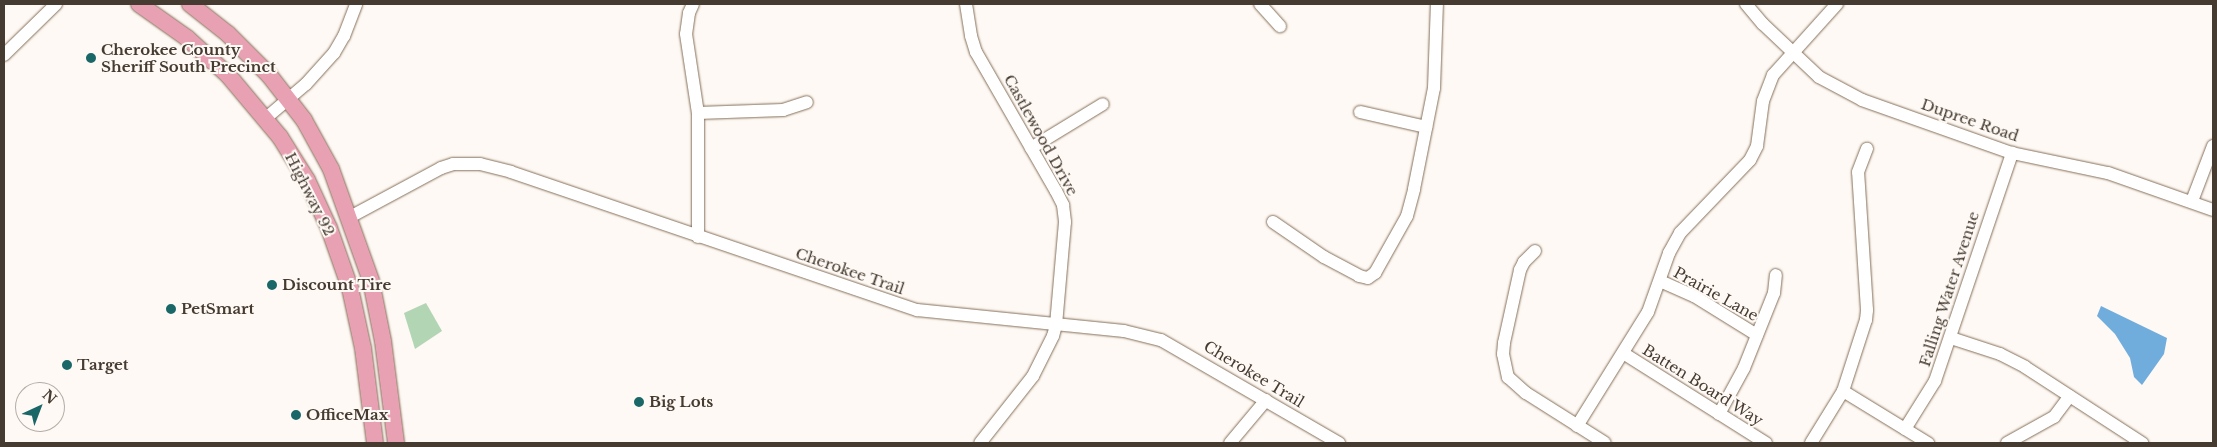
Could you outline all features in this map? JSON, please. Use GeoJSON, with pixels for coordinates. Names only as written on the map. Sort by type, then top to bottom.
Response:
{"type":"FeatureCollection","features":[{"type":"Feature","properties":{"kind":"main road","name":"Highway 92"},"geometry":{"type":"LineString","coordinates":[[139,4],[208,56],[228,75],[266,118],[307,180],[341,257],[350,288],[363,348],[375,443]]}},
{"type":"Feature","properties":{"kind":"main road","name":"Highway 92"},"geometry":{"type":"LineString","coordinates":[[190,4],[228,34],[289,99],[319,143],[361,248],[378,311],[391,394],[396,443]]}},
{"type":"Feature","properties":{"kind":"street"},"geometry":{"type":"LineString","coordinates":[[4,55],[56,4]]}},
{"type":"Feature","properties":{"kind":"street"},"geometry":{"type":"LineString","coordinates":[[266,118],[289,99],[334,53],[344,36],[356,4]]}},
{"type":"Feature","properties":{"kind":"street"},"geometry":{"type":"LineString","coordinates":[[693,4],[689,13],[686,34],[698,113],[698,237]]}},
{"type":"Feature","properties":{"kind":"street","name":"Castlewood Drive"},"geometry":{"type":"LineString","coordinates":[[966,4],[971,36],[976,52],[1063,205],[1065,237],[1056,325],[1049,346],[1033,376],[980,443]]}},
{"type":"Feature","properties":{"kind":"street"},"geometry":{"type":"LineString","coordinates":[[1260,4],[1280,26]]}},
{"type":"Feature","properties":{"kind":"street"},"geometry":{"type":"LineString","coordinates":[[1273,222],[1324,257],[1359,276],[1368,278],[1375,274],[1407,216],[1426,127],[1435,73],[1437,4]]}},
{"type":"Feature","properties":{"kind":"street","name":"Dupree Road"},"geometry":{"type":"LineString","coordinates":[[1746,4],[1792,53],[1819,77],[1862,100],[2012,153],[2100,171],[2192,201],[2213,210]]}},
{"type":"Feature","properties":{"kind":"street"},"geometry":{"type":"LineString","coordinates":[[1577,426],[1648,312],[1669,253],[1680,233],[1750,160],[1757,146],[1762,101],[1773,75],[1837,4]]}},
{"type":"Feature","properties":{"kind":"street"},"geometry":{"type":"LineString","coordinates":[[698,113],[783,110],[807,102]]}},
{"type":"Feature","properties":{"kind":"street"},"geometry":{"type":"LineString","coordinates":[[1031,148],[1103,104]]}},
{"type":"Feature","properties":{"kind":"street"},"geometry":{"type":"LineString","coordinates":[[1360,112],[1426,127]]}},
{"type":"Feature","properties":{"kind":"street"},"geometry":{"type":"LineString","coordinates":[[2192,201],[2213,146]]}},
{"type":"Feature","properties":{"kind":"street"},"geometry":{"type":"LineString","coordinates":[[1811,443],[1843,391],[1868,310],[1858,172],[1867,149]]}},
{"type":"Feature","properties":{"kind":"street","name":"Falling Water Avenue"},"geometry":{"type":"LineString","coordinates":[[1904,429],[1936,382],[2012,153]]}},
{"type":"Feature","properties":{"kind":"street","name":"Cherokee Trail"},"geometry":{"type":"LineString","coordinates":[[350,217],[441,168],[466,163],[480,164],[511,172],[917,310],[1124,331],[1160,340],[1339,443]]}},
{"type":"Feature","properties":{"kind":"street"},"geometry":{"type":"LineString","coordinates":[[1535,251],[1524,262],[1520,270],[1504,343],[1504,366],[1508,377],[1516,386],[1605,443]]}},
{"type":"Feature","properties":{"kind":"street"},"geometry":{"type":"LineString","coordinates":[[1719,414],[1744,368],[1774,293],[1776,275]]}},
{"type":"Feature","properties":{"kind":"street","name":"Prairie Lane"},"geometry":{"type":"LineString","coordinates":[[1660,281],[1694,296],[1757,335]]}},
{"type":"Feature","properties":{"kind":"street"},"geometry":{"type":"LineString","coordinates":[[1951,338],[2013,360],[2142,443]]}},
{"type":"Feature","properties":{"kind":"street","name":"Batten Board Way"},"geometry":{"type":"LineString","coordinates":[[1623,353],[1766,443]]}},
{"type":"Feature","properties":{"kind":"street"},"geometry":{"type":"LineString","coordinates":[[1843,391],[1928,443]]}},
{"type":"Feature","properties":{"kind":"street"},"geometry":{"type":"LineString","coordinates":[[2007,443],[2054,417],[2070,396]]}},
{"type":"Feature","properties":{"kind":"street"},"geometry":{"type":"LineString","coordinates":[[1230,443],[1266,400]]}},
{"type":"Feature","properties":{"kind":"green space"},"geometry":{"type":"Polygon","coordinates":[[[426,303],[442,331],[415,349],[404,313],[426,303]]]}},
{"type":"Feature","properties":{"kind":"water"},"geometry":{"type":"Polygon","coordinates":[[[2101,306],[2167,338],[2164,354],[2142,385],[2134,377],[2130,358],[2115,334],[2097,316],[2101,306]]]}},
{"type":"Feature","properties":{"kind":"place","name":"Cherokee County Sheriff South Precinct"},"geometry":{"type":"Point","coordinates":[91,58]}},
{"type":"Feature","properties":{"kind":"place","name":"Discount Tire"},"geometry":{"type":"Point","coordinates":[272,285]}},
{"type":"Feature","properties":{"kind":"place","name":"PetSmart"},"geometry":{"type":"Point","coordinates":[171,309]}},
{"type":"Feature","properties":{"kind":"place","name":"Target"},"geometry":{"type":"Point","coordinates":[67,365]}},
{"type":"Feature","properties":{"kind":"place","name":"Big Lots"},"geometry":{"type":"Point","coordinates":[639,402]}},
{"type":"Feature","properties":{"kind":"place","name":"OfficeMax"},"geometry":{"type":"Point","coordinates":[296,415]}}]}
